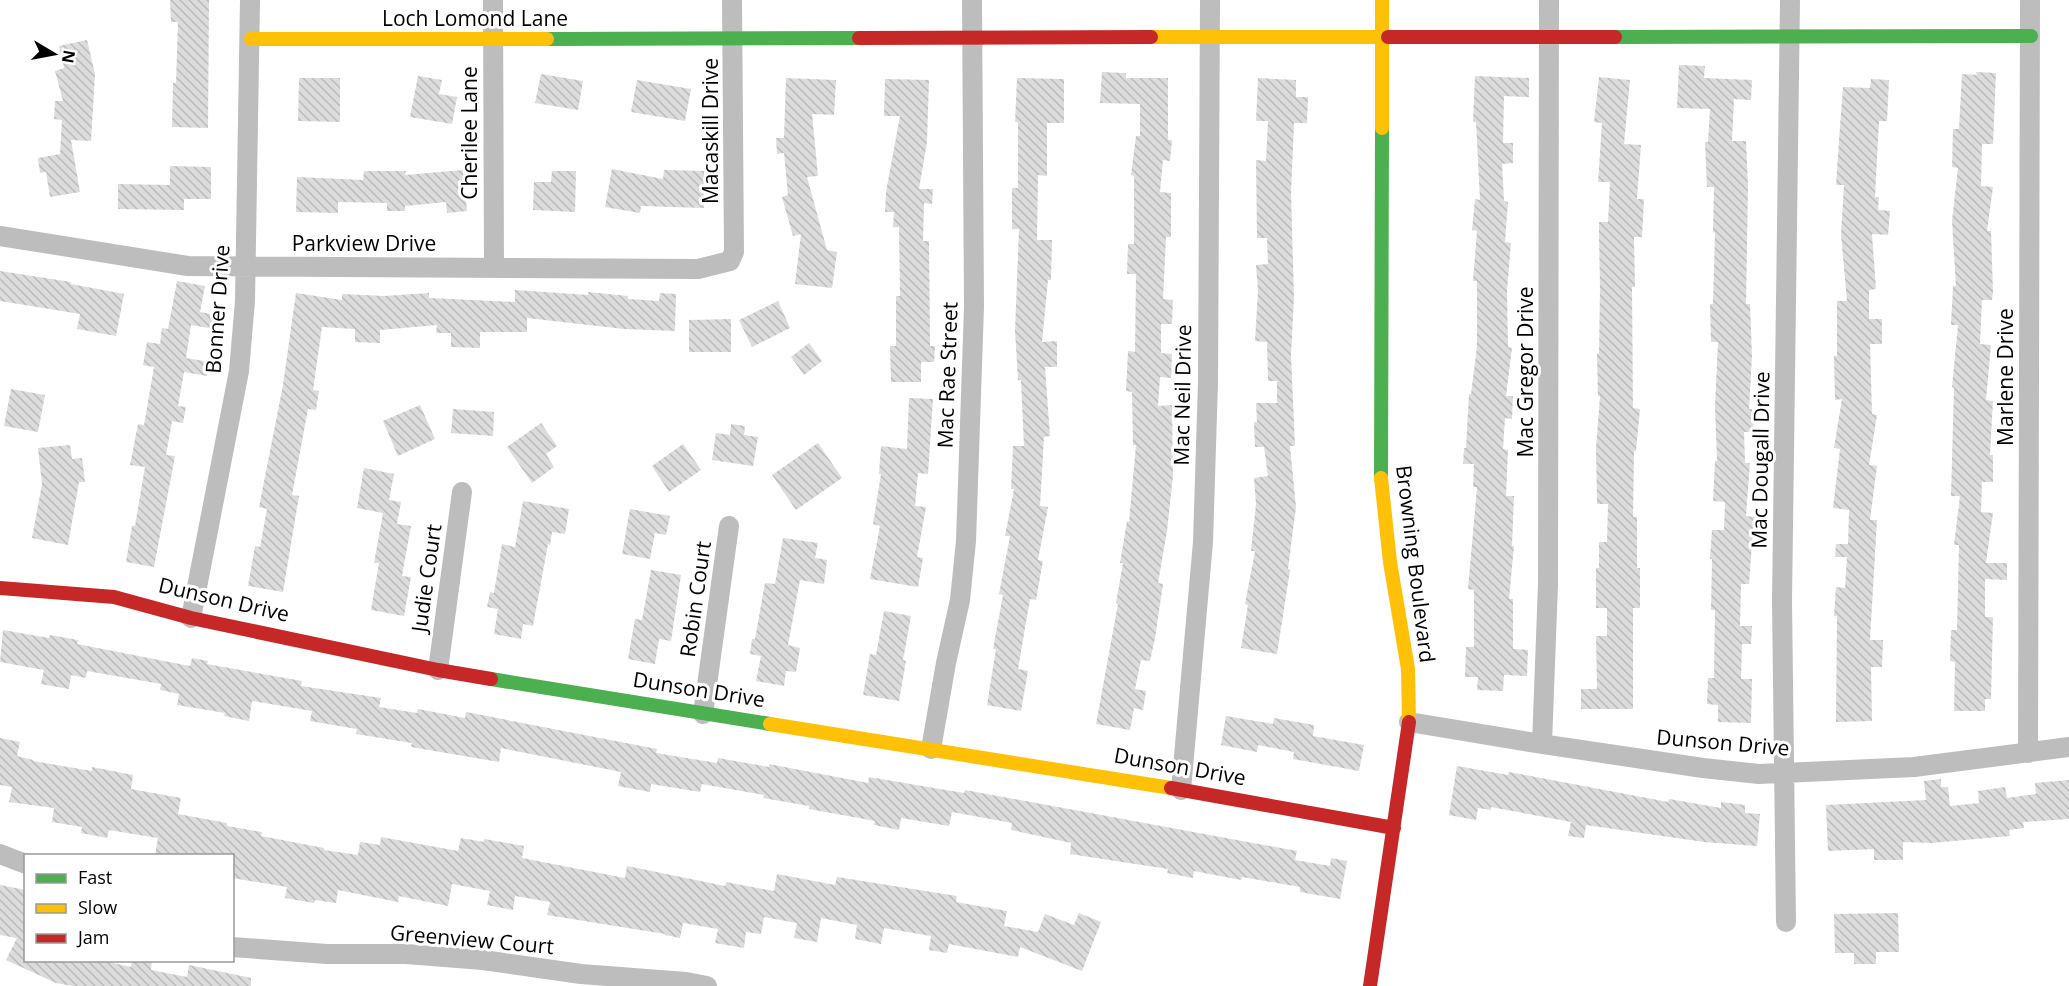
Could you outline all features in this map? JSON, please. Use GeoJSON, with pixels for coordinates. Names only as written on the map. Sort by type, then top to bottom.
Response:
{"type":"FeatureCollection","features":[{"type":"Feature","properties":{"kind":"street","name":"Bonner Drive"},"geometry":{"type":"LineString","coordinates":[[191,618],[238,371],[245,301],[250,0]]}},
{"type":"Feature","properties":{"kind":"street","name":"Cherilee Lane"},"geometry":{"type":"LineString","coordinates":[[493,0],[494,266]]}},
{"type":"Feature","properties":{"kind":"street","name":"Macaskill Drive"},"geometry":{"type":"LineString","coordinates":[[730,261],[734,252],[732,0]]}},
{"type":"Feature","properties":{"kind":"street","name":"Mac Rae Street"},"geometry":{"type":"LineString","coordinates":[[931,749],[960,600],[966,541],[974,307],[972,0]]}},
{"type":"Feature","properties":{"kind":"street","name":"Mac Neil Drive"},"geometry":{"type":"LineString","coordinates":[[1181,790],[1203,542],[1208,382],[1209,0]]}},
{"type":"Feature","properties":{"kind":"street","name":"Browning Boulevard"},"geometry":{"type":"LineString","coordinates":[[1370,986],[1409,722],[1408,669],[1390,562],[1381,489],[1382,0]]}},
{"type":"Feature","properties":{"kind":"street","name":"Mac Gregor Drive"},"geometry":{"type":"LineString","coordinates":[[1542,744],[1548,584],[1549,0]]}},
{"type":"Feature","properties":{"kind":"street","name":"Mac Dougall Drive"},"geometry":{"type":"LineString","coordinates":[[1786,922],[1782,602],[1790,0]]}},
{"type":"Feature","properties":{"kind":"street","name":"Marlene Drive"},"geometry":{"type":"LineString","coordinates":[[2028,753],[2030,0]]}},
{"type":"Feature","properties":{"kind":"street","name":"Loch Lomond Lane"},"geometry":{"type":"LineString","coordinates":[[251,39],[2031,36]]}},
{"type":"Feature","properties":{"kind":"street","name":"Parkview Drive"},"geometry":{"type":"LineString","coordinates":[[0,236],[188,266],[698,268],[730,261]]}},
{"type":"Feature","properties":{"kind":"street","name":"Judie Court"},"geometry":{"type":"LineString","coordinates":[[438,670],[462,492]]}},
{"type":"Feature","properties":{"kind":"street","name":"Robin Court"},"geometry":{"type":"LineString","coordinates":[[703,714],[729,526]]}},
{"type":"Feature","properties":{"kind":"street","name":"Dunson Drive"},"geometry":{"type":"LineString","coordinates":[[0,588],[114,597],[191,618],[438,670],[1181,790],[1394,828]]}},
{"type":"Feature","properties":{"kind":"street","name":"Dunson Drive"},"geometry":{"type":"LineString","coordinates":[[1409,722],[1703,768],[1759,774],[1914,767],[2069,747]]}},
{"type":"Feature","properties":{"kind":"street"},"geometry":{"type":"LineString","coordinates":[[0,854],[24,863]]}},
{"type":"Feature","properties":{"kind":"street","name":"Greenview Court"},"geometry":{"type":"LineString","coordinates":[[234,947],[327,954],[406,954],[483,960],[579,980],[686,982],[707,986]]}},
{"type":"Feature","properties":{"kind":"building"},"geometry":{"type":"Polygon","coordinates":[[[170,0],[209,0],[208,128],[172,127],[178,22],[171,22],[170,0]]]}},
{"type":"Feature","properties":{"kind":"building"},"geometry":{"type":"Polygon","coordinates":[[[87,40],[95,74],[91,141],[71,140],[80,192],[50,197],[46,172],[40,173],[38,158],[60,154],[62,120],[54,119],[55,101],[63,101],[55,71],[64,68],[59,46],[87,40]]]}},
{"type":"Feature","properties":{"kind":"building"},"geometry":{"type":"Polygon","coordinates":[[[1679,65],[1705,66],[1704,78],[1752,80],[1751,100],[1734,99],[1732,141],[1746,141],[1748,186],[1746,304],[1750,304],[1752,356],[1749,409],[1752,409],[1754,432],[1744,432],[1745,463],[1750,463],[1746,516],[1754,517],[1749,584],[1741,584],[1740,626],[1752,626],[1751,644],[1742,644],[1741,679],[1752,679],[1751,723],[1718,722],[1718,705],[1707,704],[1708,678],[1714,678],[1715,610],[1711,610],[1712,559],[1710,559],[1712,530],[1724,530],[1725,502],[1713,501],[1715,461],[1717,461],[1715,406],[1718,342],[1711,342],[1710,304],[1713,304],[1714,187],[1707,187],[1705,142],[1708,142],[1710,109],[1677,108],[1679,65]]]}},
{"type":"Feature","properties":{"kind":"building"},"geometry":{"type":"Polygon","coordinates":[[[1102,72],[1126,73],[1126,78],[1168,78],[1168,140],[1172,140],[1170,161],[1163,160],[1160,192],[1171,193],[1171,237],[1166,237],[1163,299],[1173,300],[1172,324],[1161,324],[1161,353],[1172,354],[1171,378],[1160,377],[1158,406],[1172,405],[1173,475],[1158,583],[1163,584],[1155,638],[1150,661],[1141,660],[1135,689],[1146,691],[1143,710],[1134,708],[1130,730],[1096,724],[1118,604],[1116,603],[1123,563],[1120,563],[1127,521],[1129,522],[1136,445],[1133,445],[1132,392],[1126,391],[1128,351],[1135,352],[1136,274],[1127,274],[1128,244],[1134,244],[1134,176],[1131,175],[1136,136],[1140,136],[1140,104],[1100,103],[1102,72]]]}},
{"type":"Feature","properties":{"kind":"building"},"geometry":{"type":"Polygon","coordinates":[[[1976,72],[1996,73],[1993,144],[1982,144],[1981,186],[1993,187],[1987,231],[1991,231],[1993,292],[1992,300],[1982,300],[1980,344],[1991,345],[1986,400],[1993,401],[1990,455],[1993,455],[1993,482],[1982,482],[1981,512],[1993,513],[1986,563],[2007,563],[2007,580],[1985,579],[1985,617],[1993,617],[1991,699],[1985,699],[1985,711],[1954,711],[1955,662],[1950,661],[1951,630],[1957,630],[1959,545],[1954,545],[1960,496],[1951,496],[1954,388],[1952,387],[1958,325],[1951,325],[1953,286],[1956,286],[1952,221],[1958,168],[1952,167],[1953,129],[1959,129],[1962,74],[1977,75],[1976,72]]]}},
{"type":"Feature","properties":{"kind":"building"},"geometry":{"type":"Polygon","coordinates":[[[541,74],[583,81],[578,110],[535,103],[541,74]]]}},
{"type":"Feature","properties":{"kind":"building"},"geometry":{"type":"Polygon","coordinates":[[[418,76],[442,80],[439,94],[457,97],[452,124],[410,117],[418,76]]]}},
{"type":"Feature","properties":{"kind":"building"},"geometry":{"type":"Polygon","coordinates":[[[1475,76],[1529,78],[1529,97],[1504,96],[1503,143],[1513,143],[1513,163],[1502,164],[1504,201],[1508,202],[1505,242],[1511,243],[1507,291],[1508,347],[1512,348],[1506,396],[1513,396],[1512,419],[1505,418],[1503,449],[1508,450],[1506,496],[1514,496],[1512,546],[1514,546],[1509,599],[1513,599],[1513,649],[1528,650],[1527,676],[1504,675],[1503,691],[1477,690],[1478,677],[1465,677],[1466,647],[1474,647],[1474,590],[1468,589],[1477,487],[1473,487],[1474,464],[1463,464],[1469,394],[1471,394],[1477,347],[1477,281],[1473,281],[1477,231],[1472,230],[1475,199],[1480,200],[1476,122],[1473,122],[1475,76]]]}},
{"type":"Feature","properties":{"kind":"building"},"geometry":{"type":"Polygon","coordinates":[[[1599,77],[1630,80],[1624,144],[1641,145],[1637,199],[1644,199],[1642,237],[1634,237],[1635,287],[1632,287],[1633,408],[1640,409],[1636,451],[1634,451],[1633,517],[1637,517],[1640,608],[1633,608],[1633,709],[1581,709],[1581,689],[1597,689],[1596,636],[1607,636],[1607,608],[1596,608],[1596,568],[1599,568],[1599,542],[1607,542],[1608,504],[1597,504],[1596,448],[1600,396],[1598,396],[1597,354],[1599,354],[1600,288],[1599,222],[1608,222],[1610,182],[1598,182],[1602,123],[1594,122],[1599,77]]]}},
{"type":"Feature","properties":{"kind":"building"},"geometry":{"type":"Polygon","coordinates":[[[299,78],[340,78],[340,122],[298,121],[299,78]]]}},
{"type":"Feature","properties":{"kind":"building"},"geometry":{"type":"Polygon","coordinates":[[[786,78],[836,80],[834,115],[812,114],[818,176],[807,177],[827,250],[837,252],[832,288],[795,284],[801,234],[793,236],[782,197],[788,195],[784,153],[777,154],[776,138],[784,138],[786,78]]]}},
{"type":"Feature","properties":{"kind":"building"},"geometry":{"type":"Polygon","coordinates":[[[1017,78],[1064,79],[1064,123],[1047,123],[1047,176],[1038,175],[1037,240],[1052,240],[1051,280],[1048,280],[1042,342],[1057,341],[1057,367],[1045,367],[1050,436],[1044,437],[1040,506],[1048,507],[1038,560],[1043,561],[1036,600],[1030,599],[1018,669],[1028,671],[1021,711],[987,705],[996,649],[993,649],[1003,595],[999,594],[1010,536],[1005,536],[1014,489],[1011,489],[1013,446],[1024,446],[1021,380],[1018,380],[1015,331],[1019,229],[1012,229],[1012,188],[1018,188],[1018,122],[1015,122],[1017,78]]]}},
{"type":"Feature","properties":{"kind":"building"},"geometry":{"type":"Polygon","coordinates":[[[1258,78],[1296,80],[1296,97],[1308,97],[1307,123],[1294,123],[1291,193],[1294,297],[1291,355],[1295,446],[1290,446],[1296,507],[1288,569],[1290,570],[1277,654],[1241,648],[1248,605],[1245,604],[1255,551],[1251,551],[1256,504],[1254,478],[1268,476],[1264,447],[1255,447],[1256,403],[1277,403],[1277,381],[1268,381],[1267,342],[1255,341],[1258,291],[1256,265],[1268,264],[1267,238],[1257,238],[1256,160],[1266,161],[1268,121],[1256,121],[1258,78]]]}},
{"type":"Feature","properties":{"kind":"building"},"geometry":{"type":"Polygon","coordinates":[[[885,79],[929,80],[927,142],[919,189],[933,189],[932,204],[924,203],[923,241],[929,241],[930,346],[935,346],[934,362],[921,362],[921,382],[891,382],[890,346],[896,346],[896,296],[900,296],[899,227],[893,227],[894,212],[885,212],[886,192],[900,116],[884,116],[885,79]]]}},
{"type":"Feature","properties":{"kind":"building"},"geometry":{"type":"Polygon","coordinates":[[[1871,79],[1889,80],[1887,121],[1879,121],[1875,197],[1879,197],[1878,210],[1890,211],[1888,235],[1872,234],[1876,289],[1869,290],[1869,319],[1882,319],[1882,344],[1870,344],[1872,414],[1877,415],[1869,465],[1877,466],[1870,520],[1877,520],[1870,640],[1883,640],[1882,667],[1871,667],[1872,721],[1836,722],[1837,616],[1834,616],[1836,587],[1845,588],[1847,557],[1835,557],[1836,544],[1848,544],[1849,510],[1833,508],[1840,449],[1834,448],[1842,399],[1835,400],[1834,356],[1837,356],[1837,301],[1847,301],[1841,234],[1844,185],[1836,185],[1843,87],[1870,88],[1871,79]]]}},
{"type":"Feature","properties":{"kind":"building"},"geometry":{"type":"Polygon","coordinates":[[[637,80],[691,89],[685,121],[631,112],[637,80]]]}},
{"type":"Feature","properties":{"kind":"building"},"geometry":{"type":"Polygon","coordinates":[[[170,166],[211,167],[211,199],[184,199],[184,210],[118,209],[118,184],[170,185],[170,166]]]}},
{"type":"Feature","properties":{"kind":"building"},"geometry":{"type":"Polygon","coordinates":[[[612,169],[663,179],[664,170],[704,171],[704,208],[641,206],[640,213],[605,207],[612,169]]]}},
{"type":"Feature","properties":{"kind":"building"},"geometry":{"type":"Polygon","coordinates":[[[463,170],[467,211],[447,213],[446,202],[405,206],[405,211],[387,211],[387,203],[338,202],[338,213],[296,212],[297,177],[363,180],[364,171],[406,171],[405,175],[463,170]]]}},
{"type":"Feature","properties":{"kind":"building"},"geometry":{"type":"Polygon","coordinates":[[[552,171],[576,171],[575,212],[533,210],[534,182],[551,182],[552,171]]]}},
{"type":"Feature","properties":{"kind":"building"},"geometry":{"type":"Polygon","coordinates":[[[0,271],[71,282],[71,284],[124,294],[116,336],[77,329],[80,314],[0,301],[0,271]]]}},
{"type":"Feature","properties":{"kind":"building"},"geometry":{"type":"Polygon","coordinates":[[[177,281],[205,286],[200,312],[217,315],[215,329],[191,325],[186,358],[210,362],[207,376],[184,372],[178,406],[186,407],[183,423],[172,421],[166,455],[175,456],[154,567],[126,562],[145,467],[130,465],[138,424],[144,425],[154,367],[143,365],[147,342],[160,344],[162,328],[168,329],[177,281]]]}},
{"type":"Feature","properties":{"kind":"building"},"geometry":{"type":"Polygon","coordinates":[[[515,290],[588,295],[588,292],[628,296],[628,299],[659,301],[660,293],[676,294],[675,331],[624,329],[527,318],[527,332],[480,332],[480,348],[451,347],[451,333],[436,333],[437,325],[380,330],[380,343],[355,342],[355,329],[322,327],[313,390],[319,391],[316,410],[308,409],[292,495],[299,496],[283,592],[248,586],[255,546],[260,547],[267,509],[259,507],[283,385],[296,293],[342,300],[342,294],[384,296],[429,293],[429,298],[515,302],[515,290]]]}},
{"type":"Feature","properties":{"kind":"building"},"geometry":{"type":"Polygon","coordinates":[[[778,301],[790,328],[752,347],[739,320],[778,301]]]}},
{"type":"Feature","properties":{"kind":"building"},"geometry":{"type":"Polygon","coordinates":[[[731,319],[731,352],[689,352],[689,320],[731,319]]]}},
{"type":"Feature","properties":{"kind":"building"},"geometry":{"type":"Polygon","coordinates":[[[809,343],[822,361],[804,375],[791,357],[809,343]]]}},
{"type":"Feature","properties":{"kind":"building"},"geometry":{"type":"Polygon","coordinates":[[[11,389],[45,395],[38,432],[4,426],[11,389]]]}},
{"type":"Feature","properties":{"kind":"building"},"geometry":{"type":"Polygon","coordinates":[[[909,398],[933,399],[928,474],[918,473],[915,506],[926,507],[917,557],[923,558],[918,587],[870,579],[880,526],[873,524],[881,474],[879,474],[881,446],[907,449],[909,398]]]}},
{"type":"Feature","properties":{"kind":"building"},"geometry":{"type":"Polygon","coordinates":[[[420,405],[435,439],[398,456],[383,421],[420,405]]]}},
{"type":"Feature","properties":{"kind":"building"},"geometry":{"type":"Polygon","coordinates":[[[453,409],[494,412],[493,436],[451,433],[453,409]]]}},
{"type":"Feature","properties":{"kind":"building"},"geometry":{"type":"Polygon","coordinates":[[[541,423],[557,446],[546,454],[554,467],[532,483],[507,447],[541,423]]]}},
{"type":"Feature","properties":{"kind":"building"},"geometry":{"type":"Polygon","coordinates":[[[731,424],[745,426],[744,435],[758,437],[753,466],[712,460],[716,433],[730,435],[731,424]]]}},
{"type":"Feature","properties":{"kind":"building"},"geometry":{"type":"Polygon","coordinates":[[[818,443],[842,478],[796,510],[772,475],[818,443]]]}},
{"type":"Feature","properties":{"kind":"building"},"geometry":{"type":"Polygon","coordinates":[[[683,444],[701,470],[669,492],[652,466],[683,444]]]}},
{"type":"Feature","properties":{"kind":"building"},"geometry":{"type":"Polygon","coordinates":[[[70,445],[72,459],[82,458],[85,482],[79,482],[68,545],[32,538],[42,484],[38,448],[70,445]]]}},
{"type":"Feature","properties":{"kind":"building"},"geometry":{"type":"Polygon","coordinates":[[[364,468],[394,474],[389,500],[401,502],[397,524],[411,526],[402,576],[411,577],[404,616],[371,610],[379,563],[374,563],[383,513],[357,508],[364,468]]]}},
{"type":"Feature","properties":{"kind":"building"},"geometry":{"type":"Polygon","coordinates":[[[523,501],[569,509],[565,534],[552,532],[533,626],[523,624],[521,639],[494,634],[498,609],[487,607],[490,592],[494,593],[502,544],[515,547],[523,501]]]}},
{"type":"Feature","properties":{"kind":"building"},"geometry":{"type":"Polygon","coordinates":[[[630,509],[670,516],[666,535],[655,533],[650,559],[622,554],[630,509]]]}},
{"type":"Feature","properties":{"kind":"building"},"geometry":{"type":"Polygon","coordinates":[[[783,538],[818,543],[815,558],[827,560],[824,584],[800,580],[788,645],[800,648],[796,672],[786,671],[784,686],[756,681],[761,656],[750,654],[765,583],[775,584],[783,538]]]}},
{"type":"Feature","properties":{"kind":"building"},"geometry":{"type":"Polygon","coordinates":[[[651,570],[681,575],[671,641],[659,639],[655,664],[628,659],[635,619],[642,620],[651,570]]]}},
{"type":"Feature","properties":{"kind":"building"},"geometry":{"type":"Polygon","coordinates":[[[884,611],[911,616],[899,701],[863,695],[870,654],[876,655],[884,611]]]}},
{"type":"Feature","properties":{"kind":"building"},"geometry":{"type":"Polygon","coordinates":[[[3,630],[49,638],[50,635],[78,640],[77,644],[190,666],[192,658],[208,661],[207,664],[302,681],[301,686],[381,698],[379,707],[417,713],[418,709],[465,718],[466,712],[657,749],[656,753],[717,763],[718,758],[769,767],[769,764],[868,783],[869,777],[964,793],[965,790],[1297,851],[1295,860],[1330,866],[1331,858],[1347,861],[1340,899],[1300,892],[1300,887],[1242,877],[1241,880],[1194,871],[1193,878],[1167,873],[1168,869],[1070,854],[1071,843],[1011,830],[1012,823],[952,812],[949,826],[901,818],[899,830],[874,825],[875,821],[763,798],[764,795],[702,784],[700,792],[651,784],[650,792],[618,786],[621,772],[501,748],[499,762],[411,747],[412,743],[356,734],[357,729],[310,721],[312,711],[252,701],[249,721],[224,716],[225,713],[177,705],[179,694],[160,690],[161,684],[87,671],[86,678],[71,675],[69,689],[41,684],[44,670],[0,662],[3,630]]]}},
{"type":"Feature","properties":{"kind":"building"},"geometry":{"type":"Polygon","coordinates":[[[1226,716],[1273,724],[1274,718],[1314,725],[1313,736],[1364,745],[1359,771],[1293,759],[1294,752],[1258,745],[1257,752],[1221,745],[1226,716]]]}},
{"type":"Feature","properties":{"kind":"building"},"geometry":{"type":"Polygon","coordinates":[[[0,738],[20,742],[17,756],[33,761],[92,771],[92,767],[133,775],[131,789],[181,798],[178,814],[227,823],[227,826],[262,832],[261,836],[324,848],[324,850],[358,855],[360,842],[380,845],[381,837],[458,851],[461,838],[484,842],[484,839],[524,846],[522,858],[625,878],[627,866],[725,886],[726,882],[774,891],[777,874],[835,885],[837,877],[957,896],[956,902],[1007,911],[1004,926],[1038,932],[1045,914],[1074,925],[1079,913],[1101,922],[1082,971],[1020,947],[1018,957],[949,944],[947,953],[929,950],[931,936],[884,928],[881,944],[855,939],[857,925],[821,918],[817,942],[794,938],[797,923],[764,917],[761,934],[746,932],[744,948],[715,943],[718,929],[683,923],[680,938],[547,915],[550,902],[515,896],[513,910],[487,905],[490,891],[452,884],[448,906],[399,896],[398,902],[338,890],[336,903],[315,900],[314,903],[285,898],[287,887],[234,878],[234,854],[155,854],[158,838],[109,830],[107,838],[81,833],[82,827],[52,822],[54,808],[9,802],[12,787],[0,785],[0,738]]]}},
{"type":"Feature","properties":{"kind":"building"},"geometry":{"type":"Polygon","coordinates":[[[1457,766],[1508,775],[1509,772],[1668,802],[1669,799],[1721,808],[1721,802],[1745,805],[1745,813],[1760,814],[1757,846],[1704,842],[1586,825],[1584,838],[1568,836],[1571,822],[1491,807],[1491,810],[1478,808],[1476,820],[1449,815],[1457,766]]]}},
{"type":"Feature","properties":{"kind":"building"},"geometry":{"type":"Polygon","coordinates":[[[1941,779],[1941,787],[1948,787],[1950,806],[1979,803],[1978,791],[2005,787],[2007,798],[2036,794],[2035,783],[2069,780],[2069,819],[2023,822],[2024,828],[2009,830],[2010,836],[1931,843],[1903,842],[1903,860],[1874,860],[1874,849],[1828,851],[1826,805],[1926,800],[1924,781],[1941,779]]]}},
{"type":"Feature","properties":{"kind":"building"},"geometry":{"type":"Polygon","coordinates":[[[0,885],[24,890],[24,962],[109,962],[131,967],[132,962],[152,962],[151,970],[187,977],[189,965],[251,978],[251,986],[72,986],[56,983],[6,960],[17,938],[0,935],[0,885]]]}},
{"type":"Feature","properties":{"kind":"building"},"geometry":{"type":"Polygon","coordinates":[[[1898,913],[1899,952],[1876,952],[1876,964],[1854,964],[1854,953],[1835,953],[1834,914],[1898,913]]]}},
{"type":"Feature","properties":{"kind":"traffic: fast"},"geometry":{"type":"LineString","coordinates":[[1615,37],[2031,36]]}},
{"type":"Feature","properties":{"kind":"traffic: fast"},"geometry":{"type":"LineString","coordinates":[[547,39],[859,38]]}},
{"type":"Feature","properties":{"kind":"traffic: fast"},"geometry":{"type":"LineString","coordinates":[[1381,478],[1382,128]]}},
{"type":"Feature","properties":{"kind":"traffic: fast"},"geometry":{"type":"LineString","coordinates":[[491,679],[770,724]]}},
{"type":"Feature","properties":{"kind":"traffic: slow"},"geometry":{"type":"LineString","coordinates":[[1382,0],[1382,128]]}},
{"type":"Feature","properties":{"kind":"traffic: slow"},"geometry":{"type":"LineString","coordinates":[[1151,37],[1388,37]]}},
{"type":"Feature","properties":{"kind":"traffic: slow"},"geometry":{"type":"LineString","coordinates":[[251,39],[547,39]]}},
{"type":"Feature","properties":{"kind":"traffic: slow"},"geometry":{"type":"LineString","coordinates":[[1381,478],[1390,562],[1408,669],[1409,722]]}},
{"type":"Feature","properties":{"kind":"traffic: slow"},"geometry":{"type":"LineString","coordinates":[[770,724],[1171,788]]}},
{"type":"Feature","properties":{"kind":"traffic: jam"},"geometry":{"type":"LineString","coordinates":[[859,38],[1151,37]]}},
{"type":"Feature","properties":{"kind":"traffic: jam"},"geometry":{"type":"LineString","coordinates":[[1388,37],[1615,37]]}},
{"type":"Feature","properties":{"kind":"traffic: jam"},"geometry":{"type":"LineString","coordinates":[[0,588],[114,597],[191,618],[491,679]]}},
{"type":"Feature","properties":{"kind":"traffic: jam"},"geometry":{"type":"LineString","coordinates":[[1370,986],[1409,722]]}},
{"type":"Feature","properties":{"kind":"traffic: jam"},"geometry":{"type":"LineString","coordinates":[[1171,788],[1394,828]]}}]}
